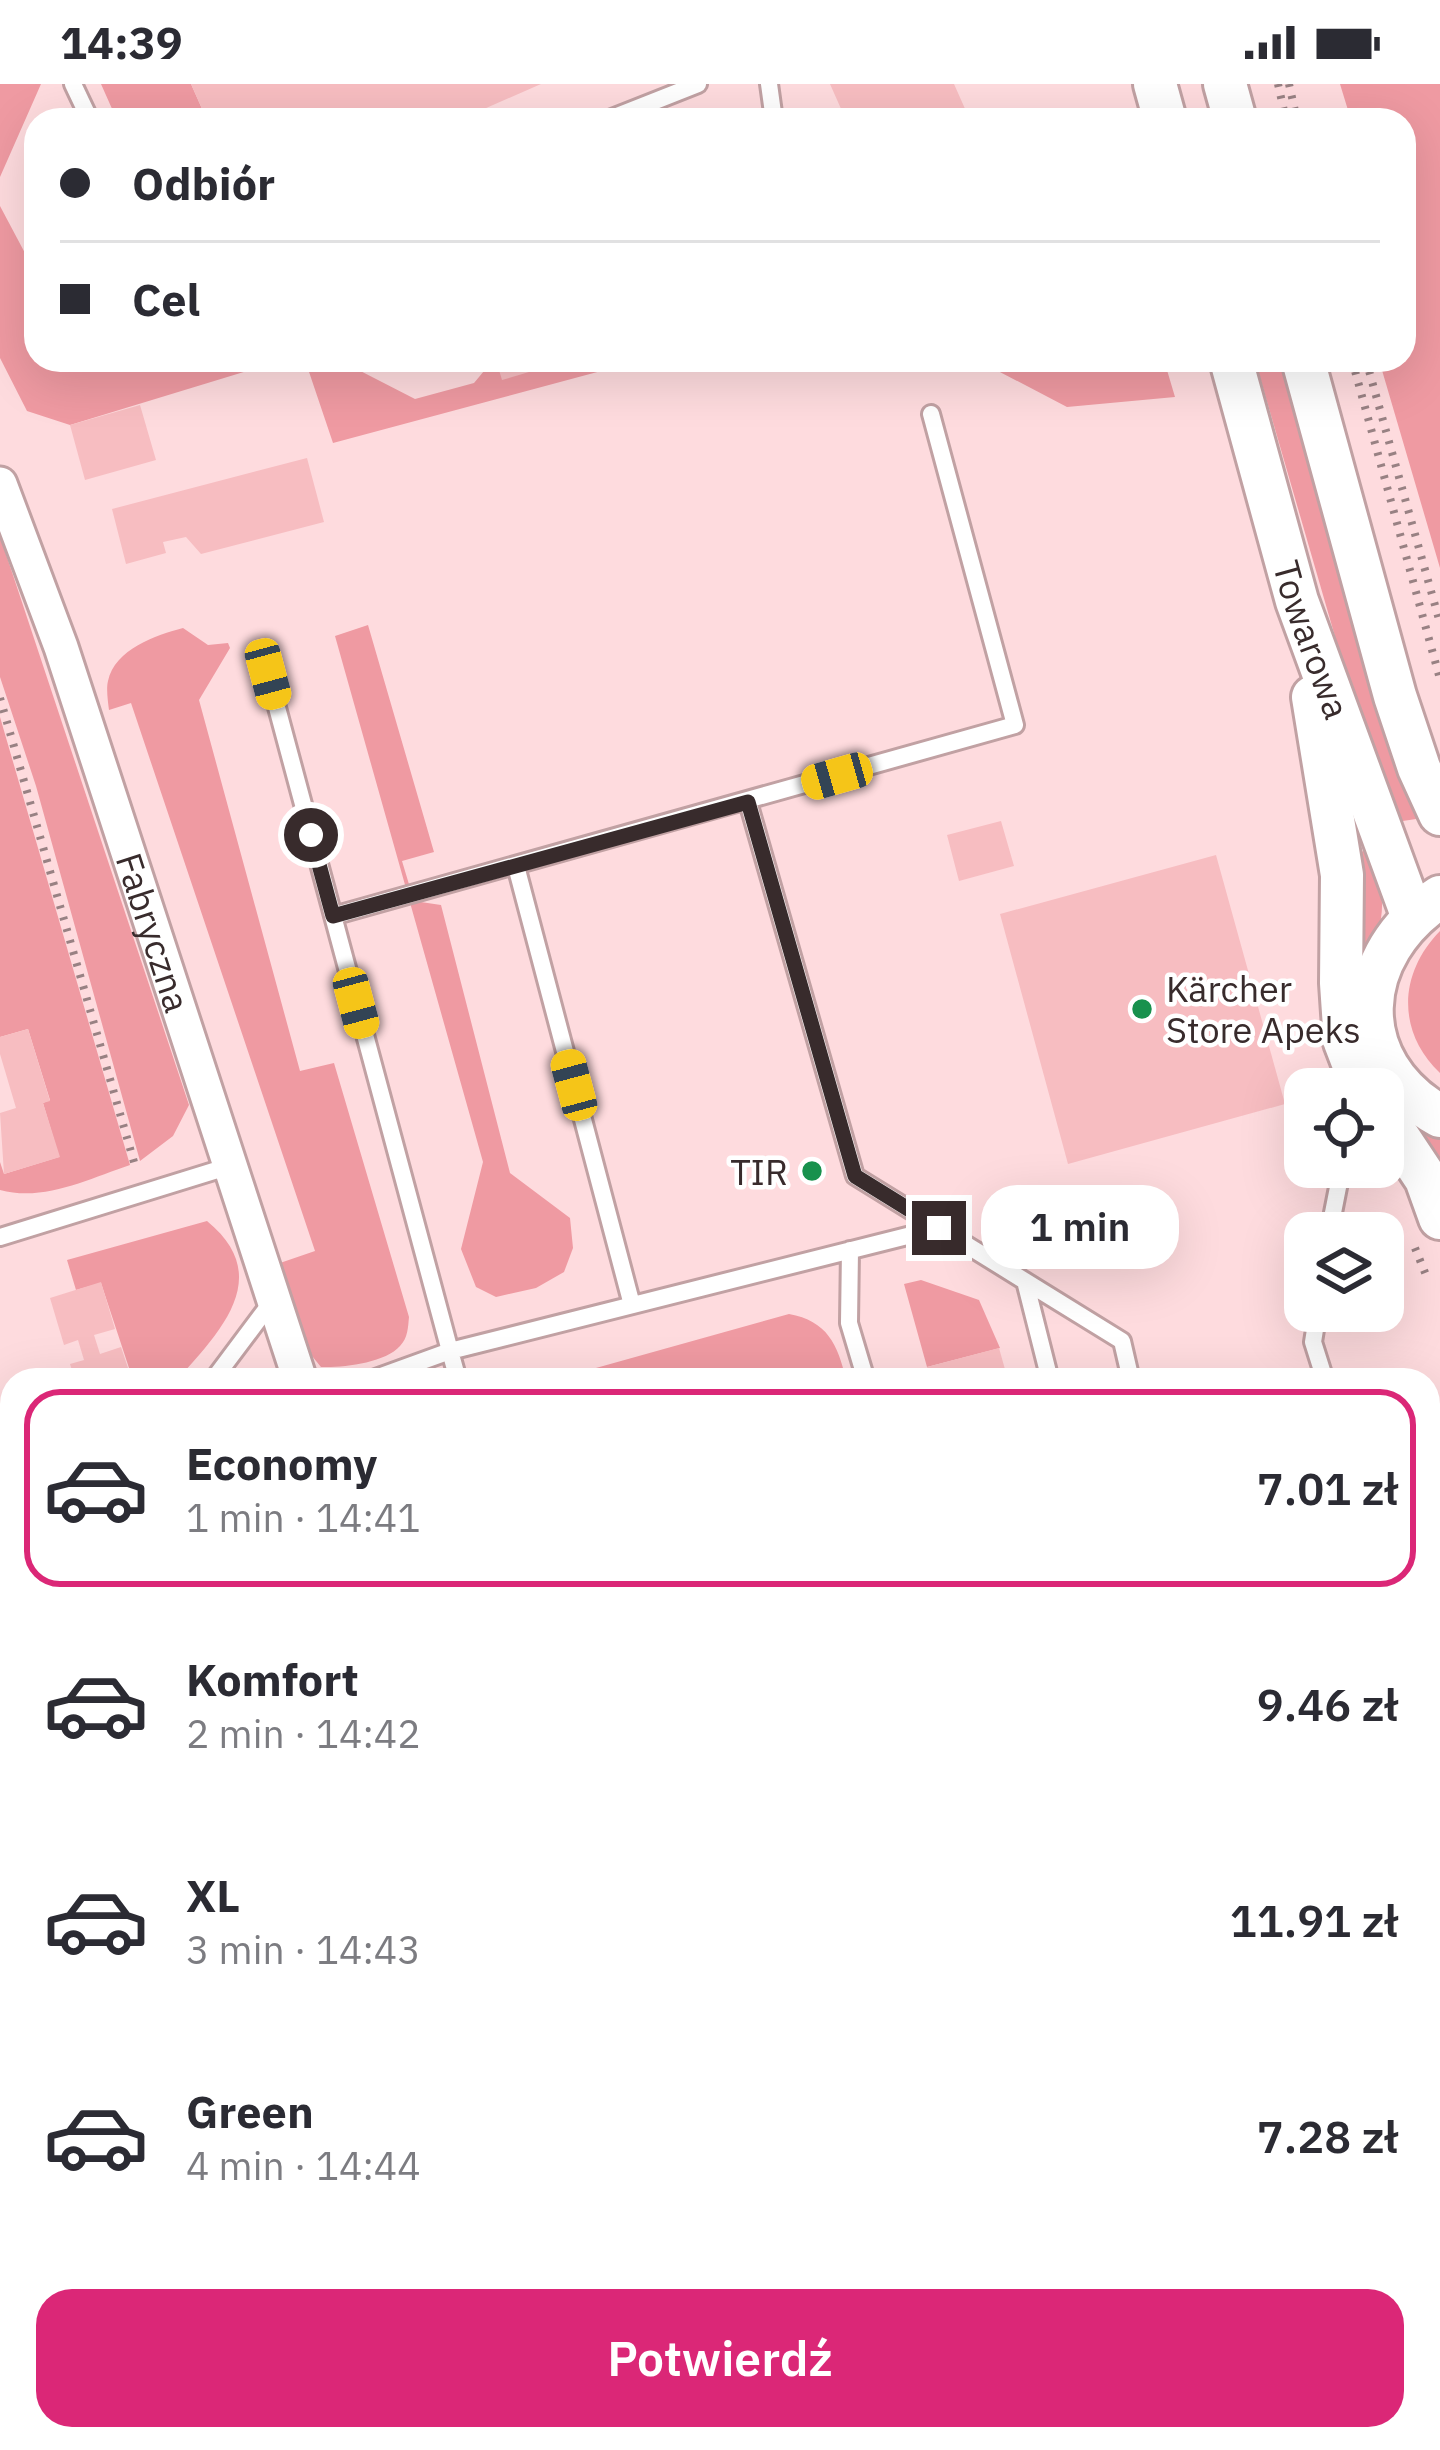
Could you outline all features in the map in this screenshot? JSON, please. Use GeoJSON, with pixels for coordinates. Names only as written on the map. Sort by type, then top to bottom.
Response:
{"type":"FeatureCollection","features":[{"type":"Feature","properties":{"kind":"street","name":"Towarowa"},"geometry":{"type":"LineString","coordinates":[[1234,372],[1297,602],[1426,906]]}},
{"type":"Feature","properties":{"kind":"street","name":"Towarowa"},"geometry":{"type":"LineString","coordinates":[[1307,372],[1413,750],[1440,814]]}},
{"type":"Feature","properties":{"kind":"street","name":"Fabryczna"},"geometry":{"type":"LineString","coordinates":[[0,484],[61,647],[296,1368]]}},
{"type":"Feature","properties":{"kind":"street"},"geometry":{"type":"LineString","coordinates":[[1297,602],[1342,875],[1341,983],[1345,1042],[1355,1068]]}},
{"type":"Feature","properties":{"kind":"street"},"geometry":{"type":"LineString","coordinates":[[1380,629],[1440,743]]}},
{"type":"Feature","properties":{"kind":"street"},"geometry":{"type":"LineString","coordinates":[[1426,906],[1389,943],[1375,975],[1372,1011],[1378,1046],[1394,1078],[1419,1104],[1440,1116]]}},
{"type":"Feature","properties":{"kind":"street"},"geometry":{"type":"LineString","coordinates":[[1404,1146],[1426,1179],[1440,1218]]}},
{"type":"Feature","properties":{"kind":"lane"},"geometry":{"type":"LineString","coordinates":[[637,108],[698,84]]}},
{"type":"Feature","properties":{"kind":"lane"},"geometry":{"type":"LineString","coordinates":[[333,916],[1015,724],[931,414]]}},
{"type":"Feature","properties":{"kind":"lane"},"geometry":{"type":"LineString","coordinates":[[268,674],[454,1368]]}},
{"type":"Feature","properties":{"kind":"lane"},"geometry":{"type":"LineString","coordinates":[[748,802],[855,1176],[1122,1341],[1128,1368]]}},
{"type":"Feature","properties":{"kind":"lane"},"geometry":{"type":"LineString","coordinates":[[516,866],[632,1305]]}},
{"type":"Feature","properties":{"kind":"lane"},"geometry":{"type":"LineString","coordinates":[[0,1237],[230,1166]]}},
{"type":"Feature","properties":{"kind":"lane"},"geometry":{"type":"LineString","coordinates":[[403,1368],[449,1351],[939,1228]]}},
{"type":"Feature","properties":{"kind":"lane"},"geometry":{"type":"LineString","coordinates":[[850,1250],[850,1323],[863,1368]]}},
{"type":"Feature","properties":{"kind":"lane"},"geometry":{"type":"LineString","coordinates":[[1025,1281],[1047,1368]]}},
{"type":"Feature","properties":{"kind":"lane"},"geometry":{"type":"LineString","coordinates":[[222,1368],[273,1299]]}},
{"type":"Feature","properties":{"kind":"lane"},"geometry":{"type":"LineString","coordinates":[[1315,1332],[1321,1368]]}},
{"type":"Feature","properties":{"kind":"path"},"geometry":{"type":"LineString","coordinates":[[1355,372],[1440,679]]}},
{"type":"Feature","properties":{"kind":"path"},"geometry":{"type":"LineString","coordinates":[[1369,372],[1440,623]]}},
{"type":"Feature","properties":{"kind":"path"},"geometry":{"type":"LineString","coordinates":[[0,698],[143,1193]]}},
{"type":"Feature","properties":{"kind":"shaded area"},"geometry":{"type":"Polygon","coordinates":[[[0,84],[41,84],[30,108],[24,108],[24,123],[0,177],[0,84]]]}},
{"type":"Feature","properties":{"kind":"shaded area"},"geometry":{"type":"Polygon","coordinates":[[[101,84],[191,84],[202,108],[112,108],[101,84]]]}},
{"type":"Feature","properties":{"kind":"shaded area"},"geometry":{"type":"Polygon","coordinates":[[[1340,84],[1440,84],[1440,568],[1383,372],[1416,372],[1416,108],[1347,108],[1340,84]]]}},
{"type":"Feature","properties":{"kind":"shaded area"},"geometry":{"type":"Polygon","coordinates":[[[0,206],[24,251],[24,372],[244,372],[70,425],[27,411],[0,358],[0,206]]]}},
{"type":"Feature","properties":{"kind":"shaded area"},"geometry":{"type":"Polygon","coordinates":[[[309,372],[362,372],[415,399],[474,383],[483,372],[597,372],[333,443],[309,372]]]}},
{"type":"Feature","properties":{"kind":"shaded area"},"geometry":{"type":"Polygon","coordinates":[[[1000,372],[1168,372],[1175,397],[1067,407],[1000,372]]]}},
{"type":"Feature","properties":{"kind":"shaded area"},"geometry":{"type":"Polygon","coordinates":[[[1258,372],[1284,372],[1330,534],[1423,818],[1389,823],[1258,372]]]}},
{"type":"Feature","properties":{"kind":"shaded area"},"geometry":{"type":"Polygon","coordinates":[[[0,536],[189,1105],[173,1136],[140,1161],[36,786],[0,677],[0,536]]]}},
{"type":"Feature","properties":{"kind":"shaded area"},"geometry":{"type":"Polygon","coordinates":[[[368,625],[434,852],[402,861],[414,901],[441,905],[510,1173],[570,1218],[573,1248],[564,1272],[536,1288],[496,1297],[476,1287],[461,1249],[483,1162],[335,636],[368,625]]]}},
{"type":"Feature","properties":{"kind":"shaded area"},"geometry":{"type":"Polygon","coordinates":[[[183,628],[208,645],[228,643],[230,648],[199,700],[300,1071],[334,1063],[409,1317],[400,1346],[363,1363],[321,1367],[312,1356],[280,1263],[315,1251],[131,703],[109,710],[108,681],[119,660],[149,639],[183,628]]]}},
{"type":"Feature","properties":{"kind":"shaded area"},"geometry":{"type":"Polygon","coordinates":[[[0,717],[130,1165],[33,1193],[0,1190],[0,1162],[4,1174],[59,1157],[43,1103],[50,1100],[28,1029],[0,1037],[0,717]]]}},
{"type":"Feature","properties":{"kind":"shaded area"},"geometry":{"type":"Polygon","coordinates":[[[1370,850],[1382,898],[1376,937],[1363,968],[1440,1131],[1440,1169],[1404,1115],[1404,1068],[1372,1068],[1366,1059],[1354,853],[1370,850]]]}},
{"type":"Feature","properties":{"kind":"shaded area"},"geometry":{"type":"Polygon","coordinates":[[[1440,931],[1440,1073],[1416,1039],[1408,1002],[1417,965],[1440,931]]]}},
{"type":"Feature","properties":{"kind":"shaded area"},"geometry":{"type":"Polygon","coordinates":[[[207,1221],[227,1242],[237,1262],[239,1282],[224,1322],[187,1368],[129,1368],[101,1283],[76,1290],[67,1260],[207,1221]]]}},
{"type":"Feature","properties":{"kind":"shaded area"},"geometry":{"type":"Polygon","coordinates":[[[921,1280],[979,1300],[1000,1348],[927,1367],[904,1284],[921,1280]]]}},
{"type":"Feature","properties":{"kind":"shaded area"},"geometry":{"type":"Polygon","coordinates":[[[789,1314],[822,1328],[843,1368],[596,1368],[789,1314]]]}},
{"type":"Feature","properties":{"kind":"building"},"geometry":{"type":"Polygon","coordinates":[[[191,84],[541,84],[486,108],[202,108],[191,84]]]}},
{"type":"Feature","properties":{"kind":"building"},"geometry":{"type":"Polygon","coordinates":[[[830,84],[954,84],[965,108],[841,108],[830,84]]]}},
{"type":"Feature","properties":{"kind":"building"},"geometry":{"type":"Polygon","coordinates":[[[500,372],[529,372],[502,380],[500,372]]]}},
{"type":"Feature","properties":{"kind":"building"},"geometry":{"type":"Polygon","coordinates":[[[140,405],[156,460],[85,480],[70,425],[140,405]]]}},
{"type":"Feature","properties":{"kind":"building"},"geometry":{"type":"Polygon","coordinates":[[[307,458],[324,522],[201,554],[186,537],[163,542],[166,553],[126,564],[112,509],[307,458]]]}},
{"type":"Feature","properties":{"kind":"building"},"geometry":{"type":"Polygon","coordinates":[[[1001,821],[1014,866],[959,881],[947,835],[1001,821]]]}},
{"type":"Feature","properties":{"kind":"building","name":"Kärcher Store Apeks"},"geometry":{"type":"Polygon","coordinates":[[[1216,855],[1284,1104],[1068,1164],[1000,914],[1216,855]]]}},
{"type":"Feature","properties":{"kind":"building"},"geometry":{"type":"Polygon","coordinates":[[[28,1029],[50,1101],[43,1103],[60,1157],[4,1174],[0,1113],[16,1108],[0,1054],[0,1037],[28,1029]]]}},
{"type":"Feature","properties":{"kind":"building"},"geometry":{"type":"Polygon","coordinates":[[[101,1282],[115,1329],[94,1335],[100,1354],[121,1347],[128,1368],[71,1368],[70,1364],[84,1360],[78,1340],[64,1345],[50,1298],[101,1282]]]}},
{"type":"Feature","properties":{"kind":"building"},"geometry":{"type":"Polygon","coordinates":[[[999,1348],[1005,1368],[927,1368],[999,1348]]]}},
{"type":"Feature","properties":{"kind":"place","name":"Kärcher Store Apeks"},"geometry":{"type":"Point","coordinates":[1142,1009]}},
{"type":"Feature","properties":{"kind":"place","name":"TIR"},"geometry":{"type":"Point","coordinates":[812,1171]}},
{"type":"Feature","properties":{"kind":"route"},"geometry":{"type":"LineString","coordinates":[[311,835],[333,916],[748,802],[855,1176],[939,1228]]}}]}
